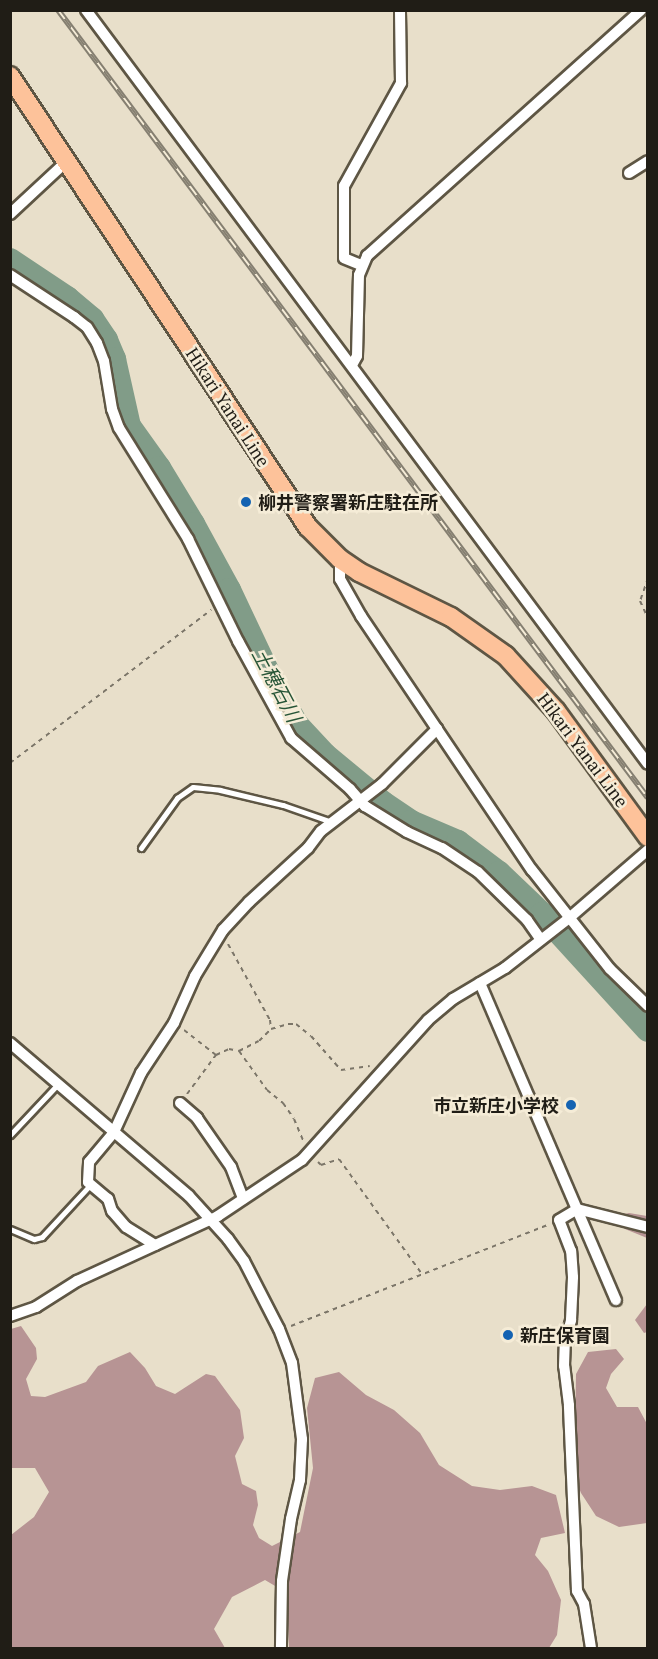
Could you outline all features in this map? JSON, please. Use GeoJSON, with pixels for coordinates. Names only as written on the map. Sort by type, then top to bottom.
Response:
{"type":"FeatureCollection","features":[{"type":"Feature","properties":{"kind":"main road","name":"Hikari Yanai Line"},"geometry":{"type":"LineString","coordinates":[[10,76],[287,498],[315,535],[340,559],[359,572],[451,617],[506,656],[556,711],[648,837]]}},
{"type":"Feature","properties":{"kind":"street"},"geometry":{"type":"LineString","coordinates":[[86,10],[648,764]]}},
{"type":"Feature","properties":{"kind":"street"},"geometry":{"type":"LineString","coordinates":[[361,265],[344,258],[344,186],[401,83],[400,10]]}},
{"type":"Feature","properties":{"kind":"street"},"geometry":{"type":"LineString","coordinates":[[352,365],[357,356],[361,265],[380,244],[641,10]]}},
{"type":"Feature","properties":{"kind":"street"},"geometry":{"type":"LineString","coordinates":[[10,214],[67,160]]}},
{"type":"Feature","properties":{"kind":"street"},"geometry":{"type":"LineString","coordinates":[[629,173],[648,161]]}},
{"type":"Feature","properties":{"kind":"street"},"geometry":{"type":"LineString","coordinates":[[10,275],[87,327],[97,343],[104,361],[112,409],[119,428],[188,539],[282,726],[308,756],[362,800],[407,832],[442,848],[478,872],[545,937]]}},
{"type":"Feature","properties":{"kind":"street"},"geometry":{"type":"LineString","coordinates":[[340,559],[340,579],[361,616],[566,920],[610,969],[648,1006]]}},
{"type":"Feature","properties":{"kind":"street"},"geometry":{"type":"LineString","coordinates":[[155,1245],[126,1227],[112,1211],[108,1198],[88,1182],[89,1162],[114,1132],[141,1073],[174,1023],[195,976],[220,935],[249,902],[308,848],[332,822],[382,784],[437,729]]}},
{"type":"Feature","properties":{"kind":"street"},"geometry":{"type":"LineString","coordinates":[[10,1316],[36,1307],[77,1281],[211,1219],[309,1153],[428,1020],[453,999],[480,983],[545,937],[648,850]]}},
{"type":"Feature","properties":{"kind":"street"},"geometry":{"type":"LineString","coordinates":[[480,983],[616,1300]]}},
{"type":"Feature","properties":{"kind":"street"},"geometry":{"type":"LineString","coordinates":[[10,1043],[189,1196],[211,1219],[243,1261],[279,1329],[292,1363],[302,1439],[300,1480],[291,1519],[282,1581],[281,1648]]}},
{"type":"Feature","properties":{"kind":"street"},"geometry":{"type":"LineString","coordinates":[[180,1103],[197,1118],[231,1167],[243,1199]]}},
{"type":"Feature","properties":{"kind":"street"},"geometry":{"type":"LineString","coordinates":[[591,1648],[584,1604],[577,1591],[569,1405],[564,1366],[565,1343],[571,1320],[573,1277],[571,1251],[559,1220],[577,1209],[648,1227]]}},
{"type":"Feature","properties":{"kind":"lane"},"geometry":{"type":"LineString","coordinates":[[141,848],[177,798],[193,787],[220,790],[283,805],[332,822]]}},
{"type":"Feature","properties":{"kind":"lane"},"geometry":{"type":"LineString","coordinates":[[10,1135],[58,1084]]}},
{"type":"Feature","properties":{"kind":"lane"},"geometry":{"type":"LineString","coordinates":[[10,1229],[34,1239],[42,1237],[91,1184]]}},
{"type":"Feature","properties":{"kind":"path"},"geometry":{"type":"LineString","coordinates":[[648,578],[640,601],[648,618]]}},
{"type":"Feature","properties":{"kind":"path"},"geometry":{"type":"LineString","coordinates":[[10,763],[221,605]]}},
{"type":"Feature","properties":{"kind":"path"},"geometry":{"type":"LineString","coordinates":[[220,935],[240,961],[270,1020],[271,1029]]}},
{"type":"Feature","properties":{"kind":"path"},"geometry":{"type":"LineString","coordinates":[[174,1023],[216,1055]]}},
{"type":"Feature","properties":{"kind":"path"},"geometry":{"type":"LineString","coordinates":[[180,1103],[216,1055],[229,1049],[239,1051],[259,1041],[271,1029],[297,1024],[311,1036],[341,1070],[368,1065],[381,1074]]}},
{"type":"Feature","properties":{"kind":"path"},"geometry":{"type":"LineString","coordinates":[[239,1051],[267,1090],[283,1103],[294,1119],[309,1153],[321,1165],[339,1159],[422,1274]]}},
{"type":"Feature","properties":{"kind":"path"},"geometry":{"type":"LineString","coordinates":[[279,1329],[301,1324],[349,1301],[559,1220]]}},
{"type":"Feature","properties":{"kind":"shaded area"},"geometry":{"type":"Polygon","coordinates":[[[629,1213],[647,1216],[647,1238],[625,1229],[619,1215],[629,1213]]]}},
{"type":"Feature","properties":{"kind":"shaded area"},"geometry":{"type":"Polygon","coordinates":[[[647,1304],[647,1332],[644,1333],[635,1320],[647,1304]]]}},
{"type":"Feature","properties":{"kind":"shaded area"},"geometry":{"type":"Polygon","coordinates":[[[21,1326],[36,1348],[37,1359],[26,1379],[31,1396],[45,1397],[86,1382],[98,1366],[130,1352],[145,1368],[156,1386],[175,1394],[206,1374],[215,1376],[240,1410],[244,1438],[235,1456],[242,1484],[256,1491],[258,1505],[253,1525],[259,1538],[272,1546],[300,1532],[313,1468],[307,1408],[315,1378],[339,1372],[366,1395],[394,1410],[420,1433],[439,1465],[472,1486],[500,1490],[532,1486],[556,1495],[565,1533],[541,1538],[535,1555],[548,1571],[561,1600],[557,1635],[549,1648],[289,1648],[287,1593],[265,1580],[232,1597],[214,1629],[225,1648],[11,1648],[11,1535],[34,1517],[49,1492],[35,1468],[11,1468],[11,1329],[21,1326]]]}},
{"type":"Feature","properties":{"kind":"shaded area"},"geometry":{"type":"Polygon","coordinates":[[[616,1349],[624,1359],[611,1374],[606,1388],[617,1407],[638,1407],[647,1424],[647,1523],[619,1527],[596,1516],[581,1493],[577,1483],[575,1437],[576,1374],[588,1352],[616,1349]]]}},
{"type":"Feature","properties":{"kind":"waterway","name":"土穂石川"},"geometry":{"type":"LineString","coordinates":[[10,260],[67,298],[92,319],[106,340],[114,359],[129,426],[159,468],[193,524],[229,590],[273,683],[297,725],[325,755],[383,803],[411,822],[458,842],[499,873],[542,914],[648,1030]]}},
{"type":"Feature","properties":{"kind":"railway"},"geometry":{"type":"LineString","coordinates":[[58,10],[648,798]]}},
{"type":"Feature","properties":{"kind":"place","name":"柳井警察署新庄駐在所"},"geometry":{"type":"Point","coordinates":[246,502]}},
{"type":"Feature","properties":{"kind":"place","name":"市立新庄小学校"},"geometry":{"type":"Point","coordinates":[571,1105]}},
{"type":"Feature","properties":{"kind":"place","name":"新庄保育園"},"geometry":{"type":"Point","coordinates":[508,1335]}}]}
